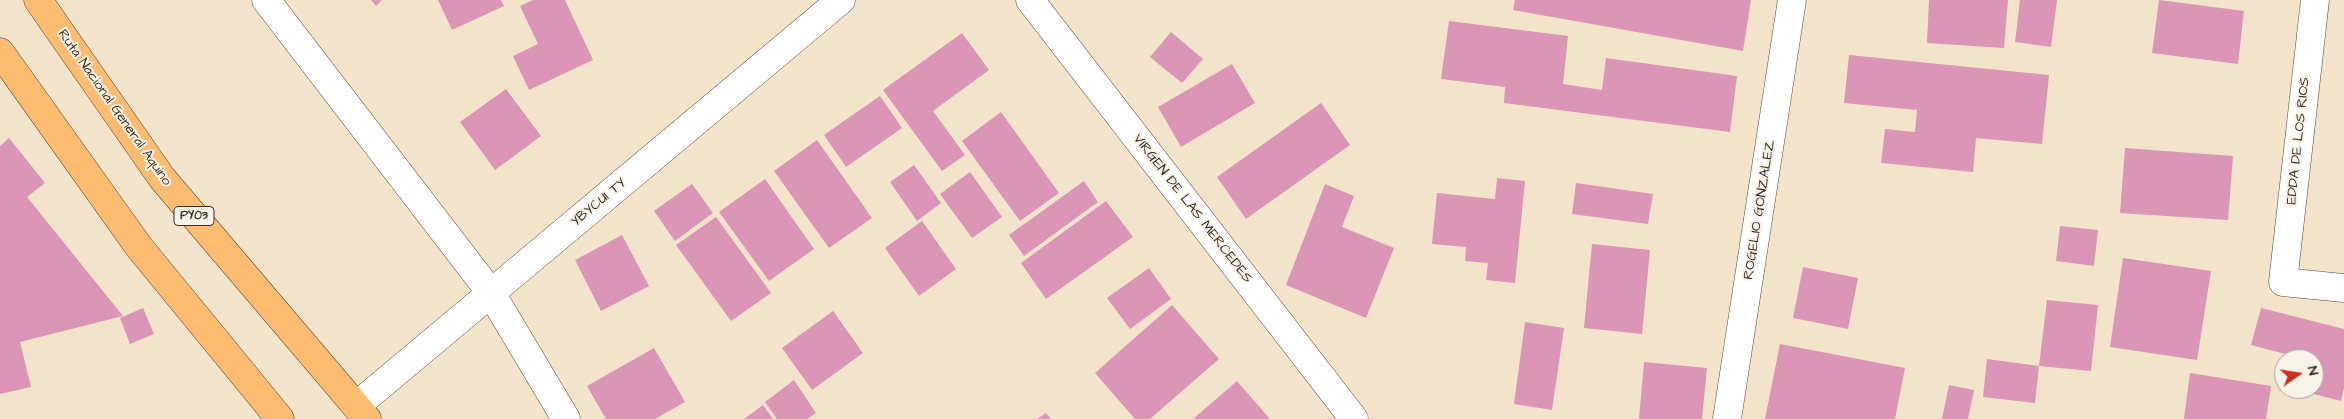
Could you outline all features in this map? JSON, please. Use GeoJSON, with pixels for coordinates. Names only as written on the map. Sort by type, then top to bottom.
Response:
{"type":"FeatureCollection","features":[{"type":"Feature","properties":{"kind":"highway","name":"Ruta Nacional General Aquino"},"geometry":{"type":"LineString","coordinates":[[38,0],[162,178],[362,413]]}},
{"type":"Feature","properties":{"kind":"highway"},"geometry":{"type":"LineString","coordinates":[[0,52],[139,247],[280,419]]}},
{"type":"Feature","properties":{"kind":"street"},"geometry":{"type":"LineString","coordinates":[[266,0],[491,293],[566,419]]}},
{"type":"Feature","properties":{"kind":"street","name":"YBYCUI TY"},"geometry":{"type":"LineString","coordinates":[[362,413],[491,293],[841,0]]}},
{"type":"Feature","properties":{"kind":"street","name":"VIRGEN DE LAS MERCEDES"},"geometry":{"type":"LineString","coordinates":[[1030,0],[1354,419]]}},
{"type":"Feature","properties":{"kind":"street","name":"ROGELIO GONZALEZ"},"geometry":{"type":"LineString","coordinates":[[1727,419],[1792,0]]}},
{"type":"Feature","properties":{"kind":"street","name":"EDDA DE LOS RIOS"},"geometry":{"type":"LineString","coordinates":[[2315,0],[2283,282],[2344,288]]}},
{"type":"Feature","properties":{"kind":"building"},"geometry":{"type":"Polygon","coordinates":[[[371,0],[382,0],[376,6],[371,0]]]}},
{"type":"Feature","properties":{"kind":"building"},"geometry":{"type":"Polygon","coordinates":[[[438,0],[501,0],[504,6],[452,30],[438,0]]]}},
{"type":"Feature","properties":{"kind":"building"},"geometry":{"type":"Polygon","coordinates":[[[533,0],[565,0],[593,60],[529,90],[513,56],[538,44],[520,6],[533,0]]]}},
{"type":"Feature","properties":{"kind":"building"},"geometry":{"type":"Polygon","coordinates":[[[1515,0],[1751,0],[1743,51],[1513,10],[1515,0]]]}},
{"type":"Feature","properties":{"kind":"building"},"geometry":{"type":"Polygon","coordinates":[[[1929,0],[2008,0],[2004,48],[1927,43],[1929,0]]]}},
{"type":"Feature","properties":{"kind":"building"},"geometry":{"type":"Polygon","coordinates":[[[2020,0],[2057,0],[2051,47],[2015,42],[2020,0]]]}},
{"type":"Feature","properties":{"kind":"building"},"geometry":{"type":"Polygon","coordinates":[[[2159,0],[2244,11],[2238,64],[2152,53],[2159,0]]]}},
{"type":"Feature","properties":{"kind":"building"},"geometry":{"type":"Polygon","coordinates":[[[1449,21],[1568,36],[1563,84],[1602,90],[1606,58],[1737,76],[1730,132],[1504,103],[1505,87],[1441,79],[1449,21]]]}},
{"type":"Feature","properties":{"kind":"building"},"geometry":{"type":"Polygon","coordinates":[[[1171,32],[1203,59],[1182,83],[1150,57],[1171,32]]]}},
{"type":"Feature","properties":{"kind":"building"},"geometry":{"type":"Polygon","coordinates":[[[962,33],[989,70],[933,111],[965,155],[942,171],[883,90],[962,33]]]}},
{"type":"Feature","properties":{"kind":"building"},"geometry":{"type":"Polygon","coordinates":[[[1849,55],[2049,75],[2042,144],[1976,138],[1973,172],[1881,163],[1885,129],[1915,132],[1917,110],[1844,103],[1849,55]]]}},
{"type":"Feature","properties":{"kind":"building"},"geometry":{"type":"Polygon","coordinates":[[[1232,64],[1255,103],[1181,147],[1158,107],[1232,64]]]}},
{"type":"Feature","properties":{"kind":"building"},"geometry":{"type":"Polygon","coordinates":[[[506,89],[541,136],[495,170],[460,122],[506,89]]]}},
{"type":"Feature","properties":{"kind":"building"},"geometry":{"type":"Polygon","coordinates":[[[880,96],[902,128],[846,167],[824,135],[880,96]]]}},
{"type":"Feature","properties":{"kind":"building"},"geometry":{"type":"Polygon","coordinates":[[[1321,103],[1350,145],[1246,219],[1217,177],[1321,103]]]}},
{"type":"Feature","properties":{"kind":"building"},"geometry":{"type":"Polygon","coordinates":[[[1001,112],[1059,193],[1020,221],[962,141],[1001,112]]]}},
{"type":"Feature","properties":{"kind":"building"},"geometry":{"type":"Polygon","coordinates":[[[9,138],[45,183],[27,197],[123,316],[20,342],[31,387],[0,394],[0,146],[9,138]]]}},
{"type":"Feature","properties":{"kind":"building"},"geometry":{"type":"Polygon","coordinates":[[[817,140],[872,218],[829,248],[774,171],[817,140]]]}},
{"type":"Feature","properties":{"kind":"building"},"geometry":{"type":"Polygon","coordinates":[[[2125,148],[2233,156],[2228,220],[2120,213],[2125,148]]]}},
{"type":"Feature","properties":{"kind":"building"},"geometry":{"type":"Polygon","coordinates":[[[914,165],[941,203],[917,221],[890,182],[914,165]]]}},
{"type":"Feature","properties":{"kind":"building"},"geometry":{"type":"Polygon","coordinates":[[[970,172],[1002,217],[972,238],[940,194],[970,172]]]}},
{"type":"Feature","properties":{"kind":"building"},"geometry":{"type":"Polygon","coordinates":[[[1497,178],[1525,181],[1515,283],[1486,280],[1488,263],[1465,261],[1466,247],[1432,244],[1437,193],[1495,199],[1497,178]]]}},
{"type":"Feature","properties":{"kind":"building"},"geometry":{"type":"Polygon","coordinates":[[[765,179],[814,249],[769,281],[719,212],[765,179]]]}},
{"type":"Feature","properties":{"kind":"building"},"geometry":{"type":"Polygon","coordinates":[[[1084,181],[1098,202],[1024,256],[1009,235],[1084,181]]]}},
{"type":"Feature","properties":{"kind":"building"},"geometry":{"type":"Polygon","coordinates":[[[1576,183],[1653,194],[1648,224],[1572,214],[1576,183]]]}},
{"type":"Feature","properties":{"kind":"building"},"geometry":{"type":"Polygon","coordinates":[[[692,184],[713,213],[675,241],[654,211],[692,184]]]}},
{"type":"Feature","properties":{"kind":"building"},"geometry":{"type":"Polygon","coordinates":[[[1325,184],[1354,196],[1342,227],[1394,248],[1366,318],[1286,285],[1325,184]]]}},
{"type":"Feature","properties":{"kind":"building"},"geometry":{"type":"Polygon","coordinates":[[[1106,201],[1133,237],[1046,299],[1021,263],[1106,201]]]}},
{"type":"Feature","properties":{"kind":"building"},"geometry":{"type":"Polygon","coordinates":[[[716,217],[771,293],[731,321],[676,245],[716,217]]]}},
{"type":"Feature","properties":{"kind":"building"},"geometry":{"type":"Polygon","coordinates":[[[922,221],[956,269],[919,296],[885,248],[922,221]]]}},
{"type":"Feature","properties":{"kind":"building"},"geometry":{"type":"Polygon","coordinates":[[[2060,226],[2098,230],[2094,266],[2056,261],[2060,226]]]}},
{"type":"Feature","properties":{"kind":"building"},"geometry":{"type":"Polygon","coordinates":[[[622,235],[649,286],[601,311],[575,260],[622,235]]]}},
{"type":"Feature","properties":{"kind":"building"},"geometry":{"type":"Polygon","coordinates":[[[1592,244],[1650,250],[1642,334],[1584,328],[1592,244]]]}},
{"type":"Feature","properties":{"kind":"building"},"geometry":{"type":"Polygon","coordinates":[[[2123,258],[2211,271],[2197,360],[2110,347],[2123,258]]]}},
{"type":"Feature","properties":{"kind":"building"},"geometry":{"type":"Polygon","coordinates":[[[1803,267],[1858,278],[1848,329],[1793,318],[1803,267]]]}},
{"type":"Feature","properties":{"kind":"building"},"geometry":{"type":"Polygon","coordinates":[[[1149,268],[1171,299],[1130,329],[1107,298],[1149,268]]]}},
{"type":"Feature","properties":{"kind":"building"},"geometry":{"type":"Polygon","coordinates":[[[2047,300],[2098,305],[2091,371],[2039,366],[2047,300]]]}},
{"type":"Feature","properties":{"kind":"building"},"geometry":{"type":"Polygon","coordinates":[[[1172,305],[1219,359],[1150,419],[1135,419],[1095,373],[1172,305]]]}},
{"type":"Feature","properties":{"kind":"building"},"geometry":{"type":"Polygon","coordinates":[[[143,308],[154,334],[130,344],[120,318],[143,308]]]}},
{"type":"Feature","properties":{"kind":"building"},"geometry":{"type":"Polygon","coordinates":[[[2261,308],[2344,329],[2344,388],[2341,401],[2324,397],[2324,349],[2274,349],[2274,351],[2251,345],[2261,308]]]}},
{"type":"Feature","properties":{"kind":"building"},"geometry":{"type":"Polygon","coordinates":[[[833,311],[863,353],[812,390],[782,348],[833,311]]]}},
{"type":"Feature","properties":{"kind":"building"},"geometry":{"type":"Polygon","coordinates":[[[1525,322],[1564,328],[1552,410],[1514,404],[1525,322]]]}},
{"type":"Feature","properties":{"kind":"building"},"geometry":{"type":"Polygon","coordinates":[[[1780,344],[1905,368],[1895,419],[1765,419],[1780,344]]]}},
{"type":"Feature","properties":{"kind":"building"},"geometry":{"type":"Polygon","coordinates":[[[654,348],[685,402],[655,419],[606,419],[587,386],[654,348]]]}},
{"type":"Feature","properties":{"kind":"building"},"geometry":{"type":"Polygon","coordinates":[[[1987,359],[2039,366],[2035,403],[1983,397],[1987,359]]]}},
{"type":"Feature","properties":{"kind":"building"},"geometry":{"type":"Polygon","coordinates":[[[1644,362],[1707,368],[1702,419],[1639,419],[1644,362]]]}},
{"type":"Feature","properties":{"kind":"building"},"geometry":{"type":"Polygon","coordinates":[[[2190,373],[2271,386],[2266,419],[2184,419],[2190,373]]]}},
{"type":"Feature","properties":{"kind":"building"},"geometry":{"type":"Polygon","coordinates":[[[794,380],[816,413],[807,419],[777,419],[765,402],[794,380]]]}},
{"type":"Feature","properties":{"kind":"building"},"geometry":{"type":"Polygon","coordinates":[[[1237,381],[1270,419],[1193,419],[1237,381]]]}},
{"type":"Feature","properties":{"kind":"building"},"geometry":{"type":"Polygon","coordinates":[[[1949,385],[1974,390],[1968,419],[1942,419],[1949,385]]]}},
{"type":"Feature","properties":{"kind":"building"},"geometry":{"type":"Polygon","coordinates":[[[763,405],[773,419],[744,419],[763,405]]]}},
{"type":"Feature","properties":{"kind":"building"},"geometry":{"type":"Polygon","coordinates":[[[1046,413],[1051,419],[1037,419],[1046,413]]]}}]}
